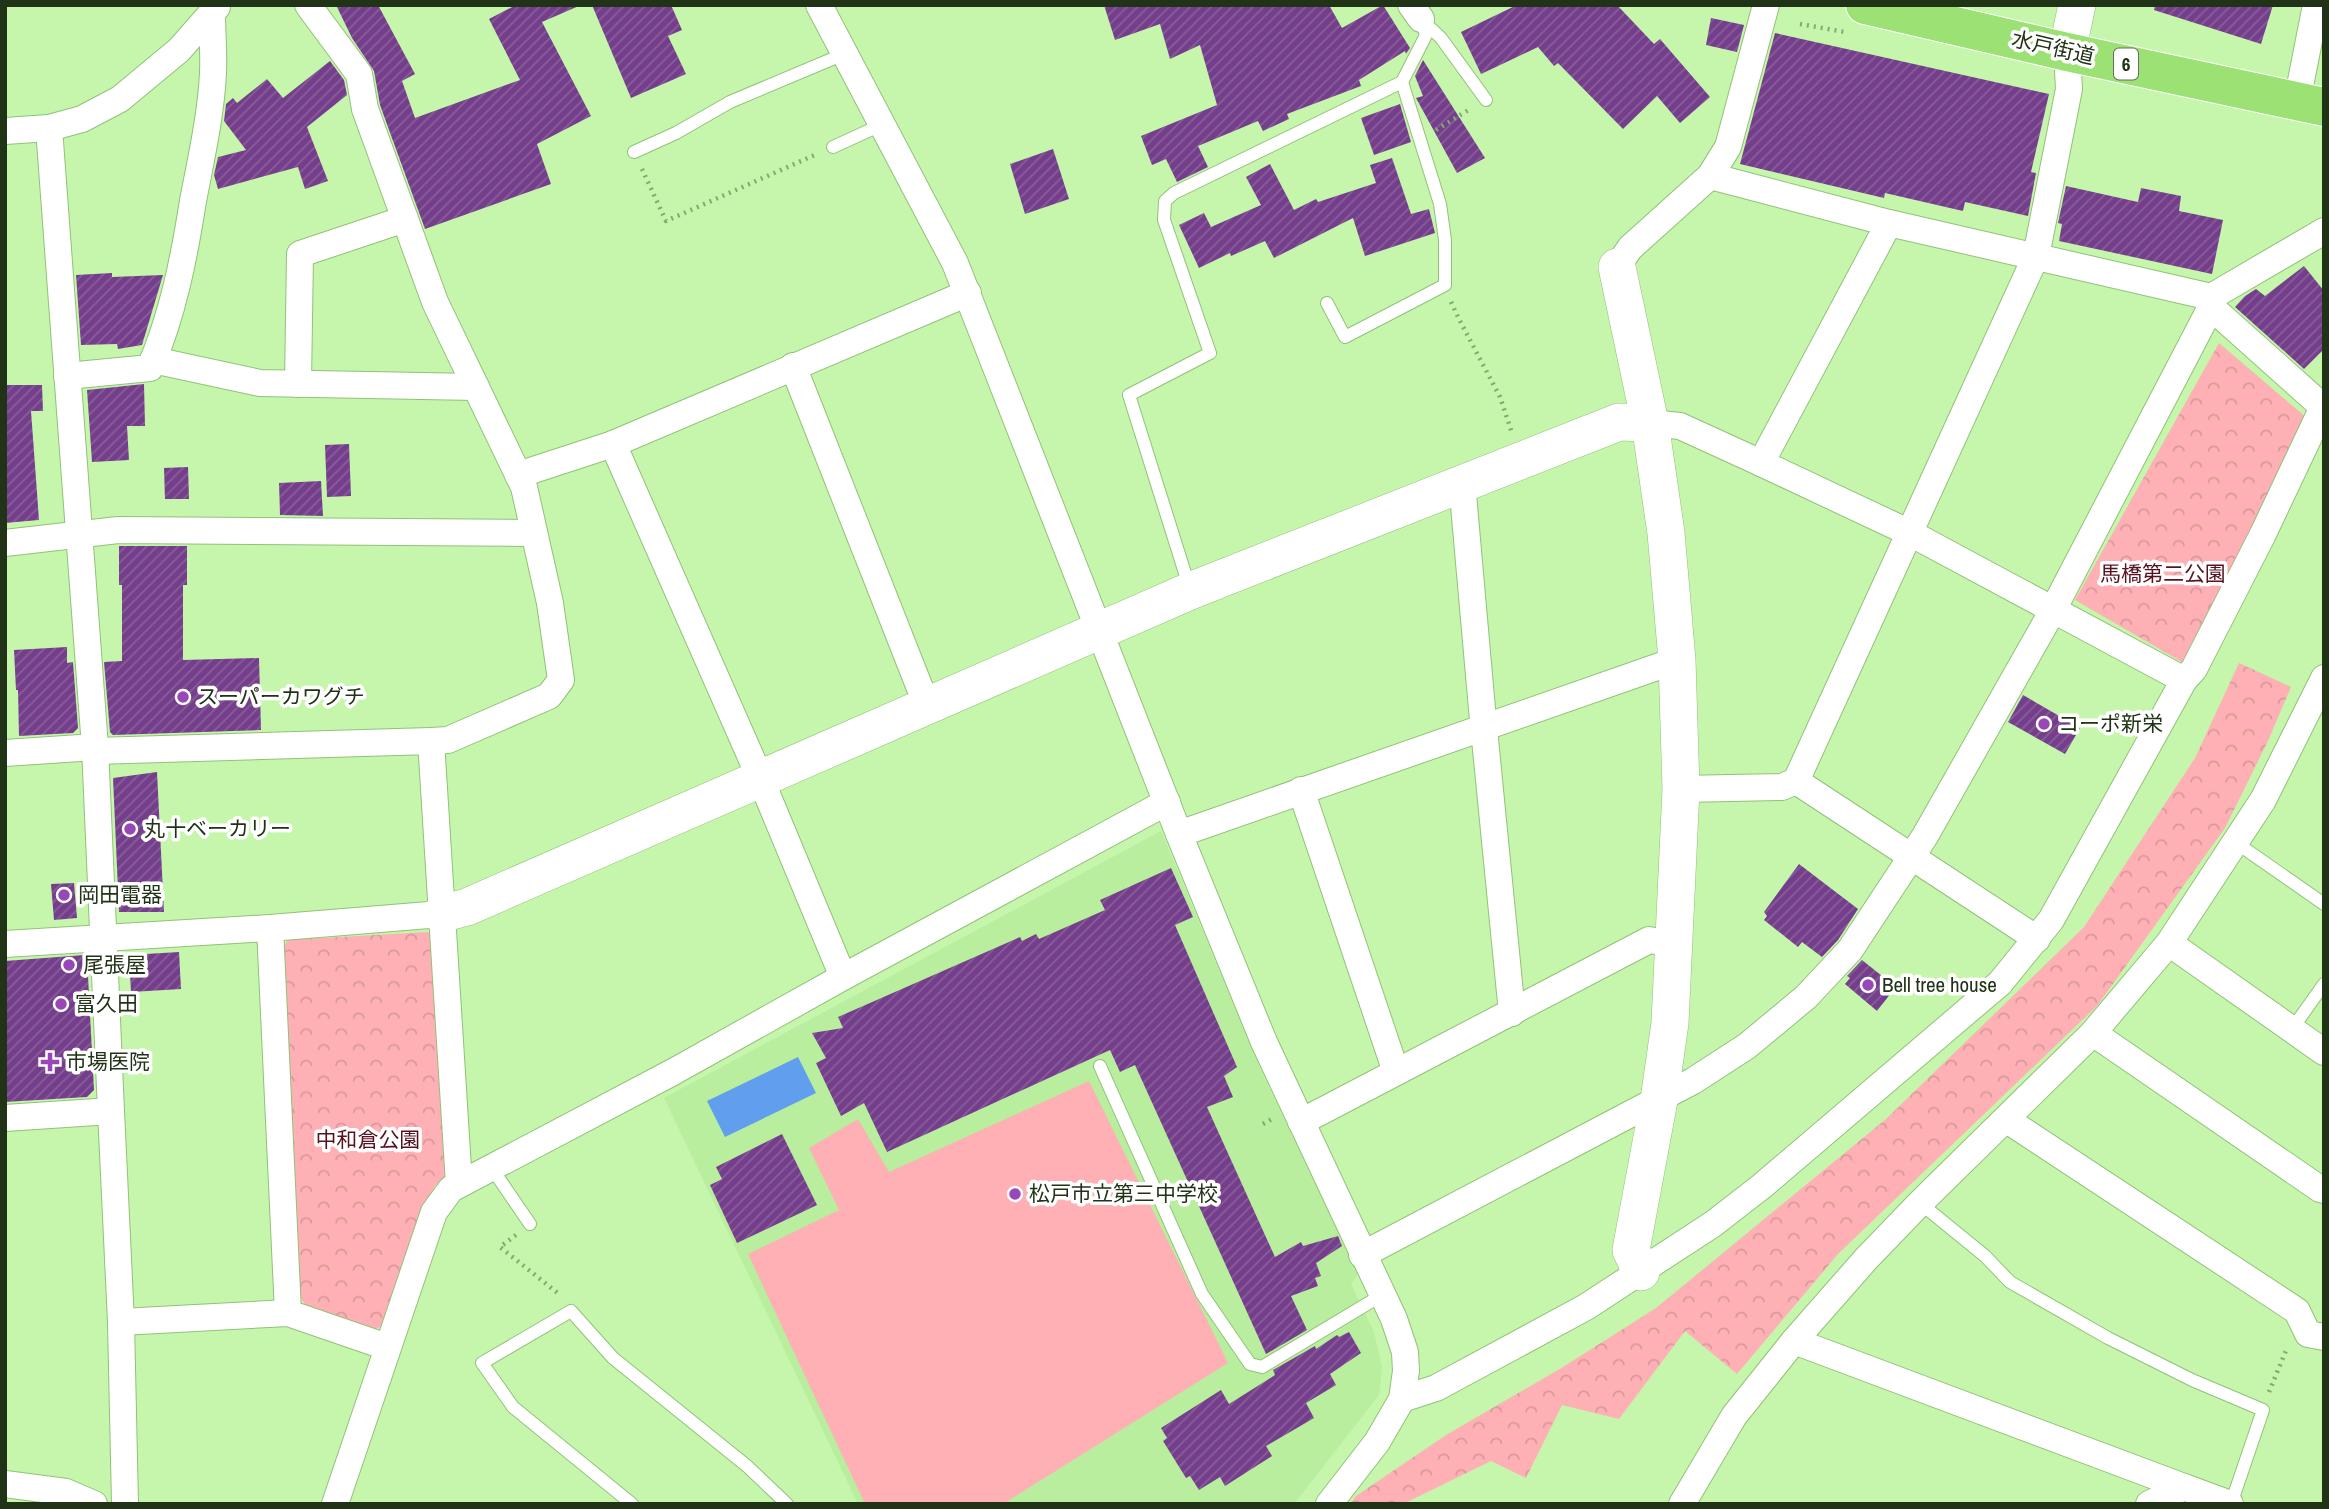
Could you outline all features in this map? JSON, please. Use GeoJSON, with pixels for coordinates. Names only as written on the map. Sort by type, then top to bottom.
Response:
{"type":"FeatureCollection","features":[{"type":"Feature","properties":{"kind":"highway","name":"水戸街道"},"geometry":{"type":"LineString","coordinates":[[1858,19],[2067,52],[2311,104]]}},
{"type":"Feature","properties":{"kind":"street"},"geometry":{"type":"LineString","coordinates":[[5,752],[449,740],[548,696],[561,681],[550,603],[524,487],[435,302],[365,109],[359,74],[308,5]]}},
{"type":"Feature","properties":{"kind":"street"},"geometry":{"type":"LineString","coordinates":[[820,5],[955,263],[1179,834],[1264,1042],[1394,1319],[1405,1352],[1406,1371],[1402,1399],[1377,1442],[1329,1504]]}},
{"type":"Feature","properties":{"kind":"street"},"geometry":{"type":"LineString","coordinates":[[1642,1272],[1631,1250],[1659,1100],[1670,1023],[1681,789],[1677,660],[1666,533],[1650,422],[1618,267],[1630,247],[1710,176],[1728,147],[1766,5]]}},
{"type":"Feature","properties":{"kind":"street"},"geometry":{"type":"LineString","coordinates":[[1681,789],[1782,787],[1796,781],[2036,256],[2069,89],[2067,52],[2077,5]]}},
{"type":"Feature","properties":{"kind":"street"},"geometry":{"type":"LineString","coordinates":[[2311,104],[2316,5]]}},
{"type":"Feature","properties":{"kind":"street"},"geometry":{"type":"LineString","coordinates":[[5,131],[49,128],[82,119],[120,99],[179,50],[215,9]]}},
{"type":"Feature","properties":{"kind":"street"},"geometry":{"type":"LineString","coordinates":[[67,376],[150,368],[167,325],[183,261],[213,74],[215,9]]}},
{"type":"Feature","properties":{"kind":"street"},"geometry":{"type":"LineString","coordinates":[[49,128],[95,749],[121,1322],[125,1504]]}},
{"type":"Feature","properties":{"kind":"street"},"geometry":{"type":"LineString","coordinates":[[1402,1399],[1436,1388],[1586,1307],[1713,1224],[1762,1186],[2000,983],[2037,939],[2067,893],[2185,680],[2194,669],[2257,546],[2323,407],[2211,302],[1710,176]]}},
{"type":"Feature","properties":{"kind":"street"},"geometry":{"type":"LineString","coordinates":[[298,384],[300,254],[405,219]]}},
{"type":"Feature","properties":{"kind":"street"},"geometry":{"type":"LineString","coordinates":[[1761,463],[1889,223]]}},
{"type":"Feature","properties":{"kind":"street"},"geometry":{"type":"LineString","coordinates":[[1362,1255],[1693,1081],[1747,1046],[1805,997],[1850,950],[1913,856],[2053,610],[2211,302],[2324,231]]}},
{"type":"Feature","properties":{"kind":"street"},"geometry":{"type":"LineString","coordinates":[[518,475],[613,444],[968,293]]}},
{"type":"Feature","properties":{"kind":"street"},"geometry":{"type":"LineString","coordinates":[[153,360],[260,383],[476,387]]}},
{"type":"Feature","properties":{"kind":"street"},"geometry":{"type":"LineString","coordinates":[[793,366],[927,706]]}},
{"type":"Feature","properties":{"kind":"street"},"geometry":{"type":"LineString","coordinates":[[5,944],[270,928],[442,914],[467,907],[1190,591],[1619,422],[1681,426],[1910,533],[2185,680]]}},
{"type":"Feature","properties":{"kind":"street"},"geometry":{"type":"LineString","coordinates":[[613,444],[761,780],[842,977]]}},
{"type":"Feature","properties":{"kind":"street"},"geometry":{"type":"LineString","coordinates":[[1462,483],[1483,728],[1512,1013]]}},
{"type":"Feature","properties":{"kind":"street"},"geometry":{"type":"LineString","coordinates":[[5,542],[118,530],[534,533]]}},
{"type":"Feature","properties":{"kind":"street"},"geometry":{"type":"LineString","coordinates":[[1179,834],[1677,660]]}},
{"type":"Feature","properties":{"kind":"street"},"geometry":{"type":"LineString","coordinates":[[1682,1504],[1734,1416],[1794,1341],[1866,1259],[1920,1203],[2093,1033],[2169,943],[2263,800],[2324,678]]}},
{"type":"Feature","properties":{"kind":"street"},"geometry":{"type":"LineString","coordinates":[[431,741],[458,1184]]}},
{"type":"Feature","properties":{"kind":"street"},"geometry":{"type":"LineString","coordinates":[[1796,781],[2037,939]]}},
{"type":"Feature","properties":{"kind":"street"},"geometry":{"type":"LineString","coordinates":[[1301,790],[1396,1072]]}},
{"type":"Feature","properties":{"kind":"street"},"geometry":{"type":"LineString","coordinates":[[335,1504],[434,1212],[445,1195],[458,1184],[673,1072],[842,977],[1167,802]]}},
{"type":"Feature","properties":{"kind":"street"},"geometry":{"type":"LineString","coordinates":[[270,928],[288,1313]]}},
{"type":"Feature","properties":{"kind":"street"},"geometry":{"type":"LineString","coordinates":[[1301,1122],[1649,940],[1674,944]]}},
{"type":"Feature","properties":{"kind":"street"},"geometry":{"type":"LineString","coordinates":[[2169,943],[2324,1052]]}},
{"type":"Feature","properties":{"kind":"street"},"geometry":{"type":"LineString","coordinates":[[2093,1033],[2324,1190]]}},
{"type":"Feature","properties":{"kind":"street"},"geometry":{"type":"LineString","coordinates":[[5,1118],[111,1111]]}},
{"type":"Feature","properties":{"kind":"street"},"geometry":{"type":"LineString","coordinates":[[2007,1119],[2297,1311],[2314,1331]]}},
{"type":"Feature","properties":{"kind":"street"},"geometry":{"type":"LineString","coordinates":[[121,1322],[288,1313],[387,1347]]}},
{"type":"Feature","properties":{"kind":"street"},"geometry":{"type":"LineString","coordinates":[[1794,1341],[2231,1504]]}},
{"type":"Feature","properties":{"kind":"street"},"geometry":{"type":"LineString","coordinates":[[5,1484],[66,1492],[94,1504]]}},
{"type":"Feature","properties":{"kind":"street"},"geometry":{"type":"LineString","coordinates":[[2149,1504],[2184,1487]]}},
{"type":"Feature","properties":{"kind":"lane"},"geometry":{"type":"LineString","coordinates":[[1190,591],[1129,395],[1210,353],[1164,220],[1165,201],[1174,193],[1402,82],[1426,35],[1416,12]]}},
{"type":"Feature","properties":{"kind":"lane"},"geometry":{"type":"LineString","coordinates":[[1416,12],[1441,38],[1486,100]]}},
{"type":"Feature","properties":{"kind":"lane"},"geometry":{"type":"LineString","coordinates":[[634,152],[676,133],[730,102],[844,54]]}},
{"type":"Feature","properties":{"kind":"lane"},"geometry":{"type":"LineString","coordinates":[[1327,303],[1345,337],[1445,285],[1445,240],[1440,204],[1402,82]]}},
{"type":"Feature","properties":{"kind":"lane"},"geometry":{"type":"LineString","coordinates":[[833,147],[881,125]]}},
{"type":"Feature","properties":{"kind":"lane"},"geometry":{"type":"LineString","coordinates":[[2235,842],[2324,904]]}},
{"type":"Feature","properties":{"kind":"lane"},"geometry":{"type":"LineString","coordinates":[[2292,1029],[2324,984]]}},
{"type":"Feature","properties":{"kind":"lane"},"geometry":{"type":"LineString","coordinates":[[1100,1066],[1202,1294],[1250,1364],[1262,1367],[1382,1295]]}},
{"type":"Feature","properties":{"kind":"lane"},"geometry":{"type":"LineString","coordinates":[[491,1167],[530,1224]]}},
{"type":"Feature","properties":{"kind":"lane"},"geometry":{"type":"LineString","coordinates":[[1920,1203],[1984,1256],[2010,1282],[2108,1338],[2192,1380],[2263,1410],[2231,1504]]}},
{"type":"Feature","properties":{"kind":"lane"},"geometry":{"type":"LineString","coordinates":[[632,1504],[513,1407],[482,1363],[571,1311],[613,1358],[747,1465],[787,1504]]}},
{"type":"Feature","properties":{"kind":"path"},"geometry":{"type":"LineString","coordinates":[[1800,24],[1858,19]]}},
{"type":"Feature","properties":{"kind":"path"},"geometry":{"type":"LineString","coordinates":[[1420,140],[1486,100]]}},
{"type":"Feature","properties":{"kind":"path"},"geometry":{"type":"LineString","coordinates":[[634,152],[666,221],[833,147]]}},
{"type":"Feature","properties":{"kind":"path"},"geometry":{"type":"LineString","coordinates":[[1445,285],[1459,319],[1500,397],[1520,460]]}},
{"type":"Feature","properties":{"kind":"path"},"geometry":{"type":"LineString","coordinates":[[530,1224],[500,1247],[566,1300],[571,1311]]}},
{"type":"Feature","properties":{"kind":"path"},"geometry":{"type":"LineString","coordinates":[[2263,1410],[2293,1332],[2314,1331]]}},
{"type":"Feature","properties":{"kind":"shaded area","name":"松戸市立第三中学校"},"geometry":{"type":"Polygon","coordinates":[[[1161,831],[1262,1072],[1359,1273],[1351,1284],[1374,1332],[1382,1368],[1379,1395],[1294,1504],[858,1504],[664,1098],[1161,831]]]}},
{"type":"Feature","properties":{"kind":"green space","name":"馬橋第二公園"},"geometry":{"type":"Polygon","coordinates":[[[2219,343],[2308,419],[2189,666],[2075,600],[2219,343]]]}},
{"type":"Feature","properties":{"kind":"green space"},"geometry":{"type":"Polygon","coordinates":[[[2239,663],[2291,687],[2225,828],[2097,1006],[1838,1254],[1737,1374],[1685,1331],[1619,1419],[1562,1405],[1526,1478],[1491,1461],[1403,1504],[1350,1504],[1356,1496],[1446,1435],[1563,1367],[1656,1308],[1886,1119],[2084,927],[2195,758],[2239,663]]]}},
{"type":"Feature","properties":{"kind":"green space","name":"中和倉公園"},"geometry":{"type":"Polygon","coordinates":[[[428,932],[433,937],[449,1172],[435,1186],[427,1200],[385,1325],[375,1329],[307,1307],[299,1296],[281,949],[288,940],[428,932]]]}},
{"type":"Feature","properties":{"kind":"green space"},"geometry":{"type":"Polygon","coordinates":[[[1089,1081],[1228,1363],[1003,1504],[865,1504],[748,1254],[839,1210],[809,1148],[858,1119],[889,1172],[1089,1081]]]}},
{"type":"Feature","properties":{"kind":"water"},"geometry":{"type":"Polygon","coordinates":[[[798,1057],[816,1093],[725,1137],[707,1101],[798,1057]]]}},
{"type":"Feature","properties":{"kind":"building"},"geometry":{"type":"Polygon","coordinates":[[[336,5],[378,5],[415,74],[402,81],[415,118],[520,80],[489,19],[516,5],[581,5],[542,22],[591,116],[537,144],[551,184],[425,229],[380,105],[374,71],[352,38],[336,5]]]}},
{"type":"Feature","properties":{"kind":"building"},"geometry":{"type":"Polygon","coordinates":[[[592,5],[671,5],[682,30],[668,36],[686,74],[631,98],[592,5]]]}},
{"type":"Feature","properties":{"kind":"building"},"geometry":{"type":"Polygon","coordinates":[[[1104,5],[1329,5],[1342,28],[1383,5],[1410,48],[1406,54],[1405,51],[1359,80],[1361,86],[1287,114],[1289,119],[1263,131],[1258,121],[1198,146],[1208,167],[1177,182],[1166,159],[1152,165],[1141,136],[1217,105],[1200,45],[1170,59],[1160,24],[1115,40],[1104,5]]]}},
{"type":"Feature","properties":{"kind":"building"},"geometry":{"type":"Polygon","coordinates":[[[1517,5],[1617,5],[1654,44],[1660,39],[1710,97],[1680,123],[1657,96],[1623,129],[1558,63],[1554,66],[1538,47],[1481,74],[1461,32],[1517,5]]]}},
{"type":"Feature","properties":{"kind":"building"},"geometry":{"type":"Polygon","coordinates":[[[2155,5],[2273,5],[2261,44],[2154,10],[2155,5]]]}},
{"type":"Feature","properties":{"kind":"building"},"geometry":{"type":"Polygon","coordinates":[[[1711,18],[1744,25],[1737,52],[1706,45],[1711,18]]]}},
{"type":"Feature","properties":{"kind":"building"},"geometry":{"type":"Polygon","coordinates":[[[1775,33],[2049,94],[2031,172],[2036,173],[2028,216],[1965,202],[1963,211],[1885,193],[1884,198],[1740,164],[1775,33]]]}},
{"type":"Feature","properties":{"kind":"building"},"geometry":{"type":"Polygon","coordinates":[[[1423,60],[1485,158],[1457,173],[1416,98],[1423,96],[1415,76],[1423,60]]]}},
{"type":"Feature","properties":{"kind":"building"},"geometry":{"type":"Polygon","coordinates":[[[330,61],[344,80],[347,95],[307,127],[328,181],[305,189],[298,167],[218,189],[214,175],[218,157],[246,150],[224,121],[226,104],[233,98],[237,103],[267,79],[283,98],[330,61]]]}},
{"type":"Feature","properties":{"kind":"building"},"geometry":{"type":"Polygon","coordinates":[[[1400,104],[1411,142],[1374,155],[1361,118],[1400,104]]]}},
{"type":"Feature","properties":{"kind":"building"},"geometry":{"type":"Polygon","coordinates":[[[1053,149],[1069,199],[1025,214],[1010,164],[1053,149]]]}},
{"type":"Feature","properties":{"kind":"building"},"geometry":{"type":"Polygon","coordinates":[[[1392,158],[1411,214],[1429,209],[1435,233],[1365,256],[1353,218],[1274,258],[1265,241],[1231,256],[1230,253],[1199,268],[1179,225],[1204,213],[1211,227],[1261,205],[1246,177],[1270,164],[1294,210],[1316,199],[1318,202],[1376,183],[1370,165],[1392,158]]]}},
{"type":"Feature","properties":{"kind":"building"},"geometry":{"type":"Polygon","coordinates":[[[2066,186],[2138,202],[2141,188],[2181,196],[2179,211],[2223,220],[2212,274],[2059,241],[2062,224],[2058,223],[2066,186]]]}},
{"type":"Feature","properties":{"kind":"building"},"geometry":{"type":"Polygon","coordinates":[[[2304,266],[2324,291],[2324,349],[2304,369],[2235,307],[2256,289],[2265,296],[2304,266]]]}},
{"type":"Feature","properties":{"kind":"building"},"geometry":{"type":"Polygon","coordinates":[[[112,273],[112,277],[163,275],[142,345],[118,349],[117,344],[81,345],[76,275],[112,273]]]}},
{"type":"Feature","properties":{"kind":"building"},"geometry":{"type":"Polygon","coordinates":[[[144,384],[145,426],[127,426],[129,460],[92,462],[87,390],[144,384]]]}},
{"type":"Feature","properties":{"kind":"building"},"geometry":{"type":"Polygon","coordinates":[[[5,385],[42,385],[43,411],[31,411],[39,520],[5,523],[5,385]]]}},
{"type":"Feature","properties":{"kind":"building"},"geometry":{"type":"Polygon","coordinates":[[[349,444],[351,496],[327,497],[325,445],[349,444]]]}},
{"type":"Feature","properties":{"kind":"building"},"geometry":{"type":"Polygon","coordinates":[[[188,467],[189,499],[165,499],[164,468],[188,467]]]}},
{"type":"Feature","properties":{"kind":"building"},"geometry":{"type":"Polygon","coordinates":[[[321,481],[323,516],[280,515],[279,483],[321,481]]]}},
{"type":"Feature","properties":{"kind":"building","name":"スーパーカワグチ"},"geometry":{"type":"Polygon","coordinates":[[[119,546],[187,546],[187,585],[183,585],[183,660],[259,658],[261,730],[113,735],[110,732],[104,662],[122,661],[119,546]]]}},
{"type":"Feature","properties":{"kind":"building"},"geometry":{"type":"Polygon","coordinates":[[[67,647],[67,663],[73,662],[78,728],[73,733],[19,736],[14,650],[67,647]]]}},
{"type":"Feature","properties":{"kind":"building","name":"コーポ新栄"},"geometry":{"type":"Polygon","coordinates":[[[2023,695],[2080,728],[2065,754],[2008,722],[2023,695]]]}},
{"type":"Feature","properties":{"kind":"building"},"geometry":{"type":"Polygon","coordinates":[[[157,772],[164,912],[119,912],[113,778],[157,772]]]}},
{"type":"Feature","properties":{"kind":"building"},"geometry":{"type":"Polygon","coordinates":[[[1799,864],[1858,909],[1838,940],[1822,957],[1802,942],[1798,947],[1764,920],[1767,916],[1764,912],[1799,864]]]}},
{"type":"Feature","properties":{"kind":"building"},"geometry":{"type":"Polygon","coordinates":[[[1171,868],[1193,917],[1175,925],[1237,1067],[1224,1076],[1233,1097],[1207,1107],[1275,1257],[1301,1242],[1303,1246],[1338,1236],[1342,1246],[1316,1263],[1321,1276],[1315,1278],[1318,1286],[1291,1296],[1307,1330],[1266,1354],[1135,1065],[1120,1072],[1110,1050],[887,1152],[864,1103],[841,1116],[816,1063],[826,1058],[812,1033],[843,1028],[838,1017],[1020,937],[1022,941],[1036,934],[1039,939],[1105,910],[1100,900],[1171,868]]]}},
{"type":"Feature","properties":{"kind":"building"},"geometry":{"type":"Polygon","coordinates":[[[74,883],[77,918],[54,920],[51,884],[74,883]]]}},
{"type":"Feature","properties":{"kind":"building"},"geometry":{"type":"Polygon","coordinates":[[[179,952],[181,989],[131,992],[129,955],[179,952]]]}},
{"type":"Feature","properties":{"kind":"building"},"geometry":{"type":"Polygon","coordinates":[[[84,955],[87,957],[94,1090],[87,1097],[5,1102],[5,961],[84,955]]]}},
{"type":"Feature","properties":{"kind":"building","name":"Bell tree house"},"geometry":{"type":"Polygon","coordinates":[[[1862,960],[1895,988],[1877,1011],[1845,984],[1850,978],[1847,976],[1862,960]]]}},
{"type":"Feature","properties":{"kind":"building"},"geometry":{"type":"Polygon","coordinates":[[[782,1134],[817,1205],[737,1243],[710,1185],[722,1179],[716,1167],[782,1134]]]}},
{"type":"Feature","properties":{"kind":"building"},"geometry":{"type":"Polygon","coordinates":[[[1349,1332],[1361,1353],[1330,1374],[1336,1385],[1306,1403],[1314,1418],[1266,1446],[1272,1456],[1225,1486],[1220,1477],[1199,1490],[1190,1476],[1186,1478],[1163,1441],[1167,1438],[1161,1428],[1221,1390],[1229,1404],[1275,1375],[1273,1370],[1315,1346],[1316,1349],[1337,1335],[1339,1337],[1349,1332]]]}},
{"type":"Feature","properties":{"kind":"place","name":"スーパーカワグチ"},"geometry":{"type":"Point","coordinates":[183,697]}},
{"type":"Feature","properties":{"kind":"place","name":"コーポ新栄"},"geometry":{"type":"Point","coordinates":[2044,724]}},
{"type":"Feature","properties":{"kind":"place","name":"丸十ベーカリー"},"geometry":{"type":"Point","coordinates":[130,829]}},
{"type":"Feature","properties":{"kind":"place","name":"岡田電器"},"geometry":{"type":"Point","coordinates":[64,895]}},
{"type":"Feature","properties":{"kind":"place","name":"尾張屋"},"geometry":{"type":"Point","coordinates":[69,965]}},
{"type":"Feature","properties":{"kind":"place","name":"Bell tree house"},"geometry":{"type":"Point","coordinates":[1868,985]}},
{"type":"Feature","properties":{"kind":"place","name":"富久田"},"geometry":{"type":"Point","coordinates":[61,1004]}},
{"type":"Feature","properties":{"kind":"place","name":"市場医院"},"geometry":{"type":"Point","coordinates":[50,1062]}},
{"type":"Feature","properties":{"kind":"place","name":"松戸市立第三中学校"},"geometry":{"type":"Point","coordinates":[1015,1194]}}]}
